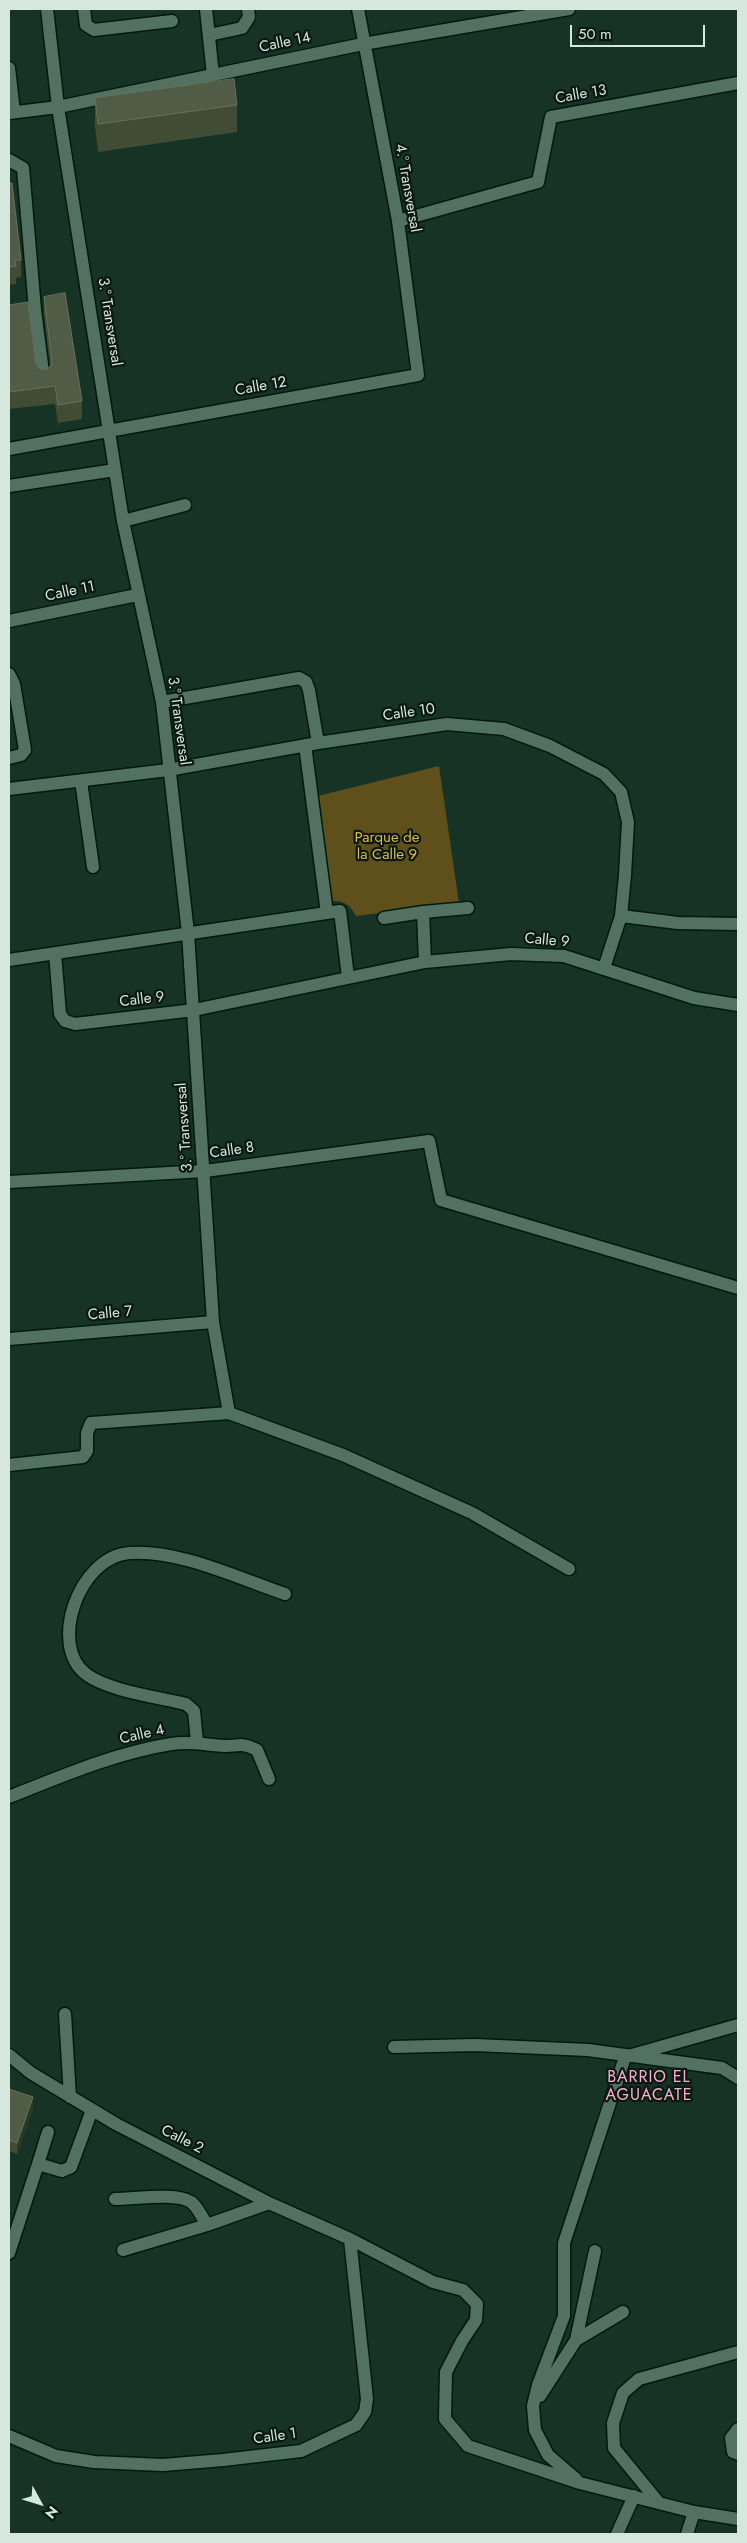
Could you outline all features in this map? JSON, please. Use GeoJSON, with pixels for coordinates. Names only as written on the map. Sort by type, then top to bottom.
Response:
{"type":"FeatureCollection","features":[{"type":"Feature","properties":{"kind":"street","name":"3.° Transversal"},"geometry":{"type":"LineString","coordinates":[[47,9],[58,106],[123,521],[137,595],[162,702],[168,770],[188,933],[213,1322],[229,1413]]}},
{"type":"Feature","properties":{"kind":"street"},"geometry":{"type":"LineString","coordinates":[[84,9],[86,25],[94,30],[172,21]]}},
{"type":"Feature","properties":{"kind":"street"},"geometry":{"type":"LineString","coordinates":[[206,9],[212,75]]}},
{"type":"Feature","properties":{"kind":"street"},"geometry":{"type":"LineString","coordinates":[[208,35],[242,28],[249,17],[248,9]]}},
{"type":"Feature","properties":{"kind":"street","name":"4.° Transversal"},"geometry":{"type":"LineString","coordinates":[[358,9],[363,44],[398,222],[418,375]]}},
{"type":"Feature","properties":{"kind":"street","name":"Calle 14"},"geometry":{"type":"LineString","coordinates":[[12,112],[58,106],[363,44],[569,9]]}},
{"type":"Feature","properties":{"kind":"street"},"geometry":{"type":"LineString","coordinates":[[9,68],[12,112]]}},
{"type":"Feature","properties":{"kind":"street","name":"Calle 13"},"geometry":{"type":"LineString","coordinates":[[398,222],[538,182],[551,117],[738,84]]}},
{"type":"Feature","properties":{"kind":"street"},"geometry":{"type":"LineString","coordinates":[[9,160],[23,168],[34,310],[44,380]]}},
{"type":"Feature","properties":{"kind":"street","name":"Calle 12"},"geometry":{"type":"LineString","coordinates":[[9,449],[418,375]]}},
{"type":"Feature","properties":{"kind":"street"},"geometry":{"type":"LineString","coordinates":[[9,486],[115,470]]}},
{"type":"Feature","properties":{"kind":"street"},"geometry":{"type":"LineString","coordinates":[[123,521],[185,505]]}},
{"type":"Feature","properties":{"kind":"street","name":"Calle 11"},"geometry":{"type":"LineString","coordinates":[[9,621],[137,595]]}},
{"type":"Feature","properties":{"kind":"street"},"geometry":{"type":"LineString","coordinates":[[9,674],[14,684],[25,750],[21,755],[9,758]]}},
{"type":"Feature","properties":{"kind":"street"},"geometry":{"type":"LineString","coordinates":[[162,702],[299,678],[306,682],[309,690],[326,913]]}},
{"type":"Feature","properties":{"kind":"street","name":"Calle 10"},"geometry":{"type":"LineString","coordinates":[[9,789],[168,770],[312,744],[447,724],[504,729],[550,746],[604,774],[622,792],[628,822],[621,916],[604,968]]}},
{"type":"Feature","properties":{"kind":"street"},"geometry":{"type":"LineString","coordinates":[[82,781],[93,866]]}},
{"type":"Feature","properties":{"kind":"street"},"geometry":{"type":"LineString","coordinates":[[384,918],[468,908]]}},
{"type":"Feature","properties":{"kind":"street"},"geometry":{"type":"LineString","coordinates":[[9,960],[340,911],[348,977]]}},
{"type":"Feature","properties":{"kind":"street"},"geometry":{"type":"LineString","coordinates":[[423,912],[425,962]]}},
{"type":"Feature","properties":{"kind":"street"},"geometry":{"type":"LineString","coordinates":[[621,916],[678,923],[738,924]]}},
{"type":"Feature","properties":{"kind":"street","name":"Calle 9"},"geometry":{"type":"LineString","coordinates":[[55,953],[60,1014],[65,1021],[75,1024],[194,1010],[425,962],[511,954],[564,956],[694,998],[738,1005]]}},
{"type":"Feature","properties":{"kind":"street","name":"Calle 8"},"geometry":{"type":"LineString","coordinates":[[9,1182],[204,1171],[429,1141],[441,1200],[738,1288]]}},
{"type":"Feature","properties":{"kind":"street","name":"Calle 7"},"geometry":{"type":"LineString","coordinates":[[9,1339],[213,1322]]}},
{"type":"Feature","properties":{"kind":"street"},"geometry":{"type":"LineString","coordinates":[[9,1465],[83,1457],[87,1452],[87,1433],[91,1423],[229,1413],[343,1455],[472,1513],[569,1569]]}},
{"type":"Feature","properties":{"kind":"street"},"geometry":{"type":"LineString","coordinates":[[197,1742],[194,1712],[186,1704],[100,1684],[84,1673],[77,1665],[69,1644],[71,1618],[81,1587],[89,1574],[102,1561],[127,1553],[146,1553],[193,1563],[285,1594]]}},
{"type":"Feature","properties":{"kind":"street","name":"Calle 4"},"geometry":{"type":"LineString","coordinates":[[9,1798],[102,1760],[171,1744],[197,1742],[225,1746],[243,1743],[257,1750],[269,1779]]}},
{"type":"Feature","properties":{"kind":"street"},"geometry":{"type":"LineString","coordinates":[[65,2014],[70,2097]]}},
{"type":"Feature","properties":{"kind":"street"},"geometry":{"type":"LineString","coordinates":[[625,2057],[738,2025]]}},
{"type":"Feature","properties":{"kind":"street"},"geometry":{"type":"LineString","coordinates":[[394,2047],[485,2046],[588,2050],[625,2057],[722,2068],[738,2068]]}},
{"type":"Feature","properties":{"kind":"street","name":"Calle 2"},"geometry":{"type":"LineString","coordinates":[[9,2055],[31,2073],[92,2110],[269,2202],[350,2239],[433,2282],[463,2290],[477,2304],[476,2320],[462,2341],[446,2372],[445,2419],[468,2446],[580,2483],[694,2512],[738,2519]]}},
{"type":"Feature","properties":{"kind":"street"},"geometry":{"type":"LineString","coordinates":[[580,2483],[548,2455],[535,2430],[533,2406],[538,2385],[564,2316],[564,2244],[625,2057]]}},
{"type":"Feature","properties":{"kind":"street"},"geometry":{"type":"LineString","coordinates":[[722,2068],[738,2078]]}},
{"type":"Feature","properties":{"kind":"street"},"geometry":{"type":"LineString","coordinates":[[38,2164],[62,2171],[71,2167],[92,2110]]}},
{"type":"Feature","properties":{"kind":"street"},"geometry":{"type":"LineString","coordinates":[[9,2253],[48,2132]]}},
{"type":"Feature","properties":{"kind":"street"},"geometry":{"type":"LineString","coordinates":[[116,2199],[173,2198],[192,2202],[207,2225]]}},
{"type":"Feature","properties":{"kind":"street"},"geometry":{"type":"LineString","coordinates":[[123,2250],[207,2225],[269,2202]]}},
{"type":"Feature","properties":{"kind":"street","name":"Calle 1"},"geometry":{"type":"LineString","coordinates":[[9,2436],[56,2456],[94,2462],[163,2465],[301,2451],[356,2425],[365,2412],[367,2399],[350,2239]]}},
{"type":"Feature","properties":{"kind":"street"},"geometry":{"type":"LineString","coordinates":[[533,2406],[576,2340],[595,2251]]}},
{"type":"Feature","properties":{"kind":"street"},"geometry":{"type":"LineString","coordinates":[[576,2340],[623,2312]]}},
{"type":"Feature","properties":{"kind":"street"},"geometry":{"type":"LineString","coordinates":[[659,2503],[614,2448],[613,2423],[623,2394],[639,2379],[738,2352]]}},
{"type":"Feature","properties":{"kind":"street"},"geometry":{"type":"LineString","coordinates":[[738,2429],[731,2438],[733,2452],[738,2454]]}},
{"type":"Feature","properties":{"kind":"street"},"geometry":{"type":"LineString","coordinates":[[617,2534],[634,2496]]}},
{"type":"Feature","properties":{"kind":"street"},"geometry":{"type":"LineString","coordinates":[[687,2534],[694,2512]]}},
{"type":"Feature","properties":{"kind":"green space","name":"Parque de la Calle 9"},"geometry":{"type":"Polygon","coordinates":[[[439,766],[459,903],[356,916],[347,904],[333,901],[314,797],[439,766]]]}},
{"type":"Feature","properties":{"kind":"building"},"geometry":{"type":"Polygon","coordinates":[[[234,79],[237,105],[98,124],[95,98],[234,79]]]}},
{"type":"Feature","properties":{"kind":"building"},"geometry":{"type":"Polygon","coordinates":[[[9,183],[12,183],[21,260],[15,260],[16,266],[9,267],[9,183]]]}},
{"type":"Feature","properties":{"kind":"building"},"geometry":{"type":"Polygon","coordinates":[[[65,293],[82,401],[58,405],[55,386],[9,392],[9,305],[28,302],[36,363],[40,369],[46,370],[51,366],[52,361],[44,297],[65,293]]]}},
{"type":"Feature","properties":{"kind":"building"},"geometry":{"type":"Polygon","coordinates":[[[9,2089],[33,2097],[17,2143],[9,2140],[9,2089]]]}},
{"type":"Feature","properties":{"kind":"district","name":"BARRIO EL AGUACATE"},"geometry":{"type":"Point","coordinates":[649,2087]}}]}
